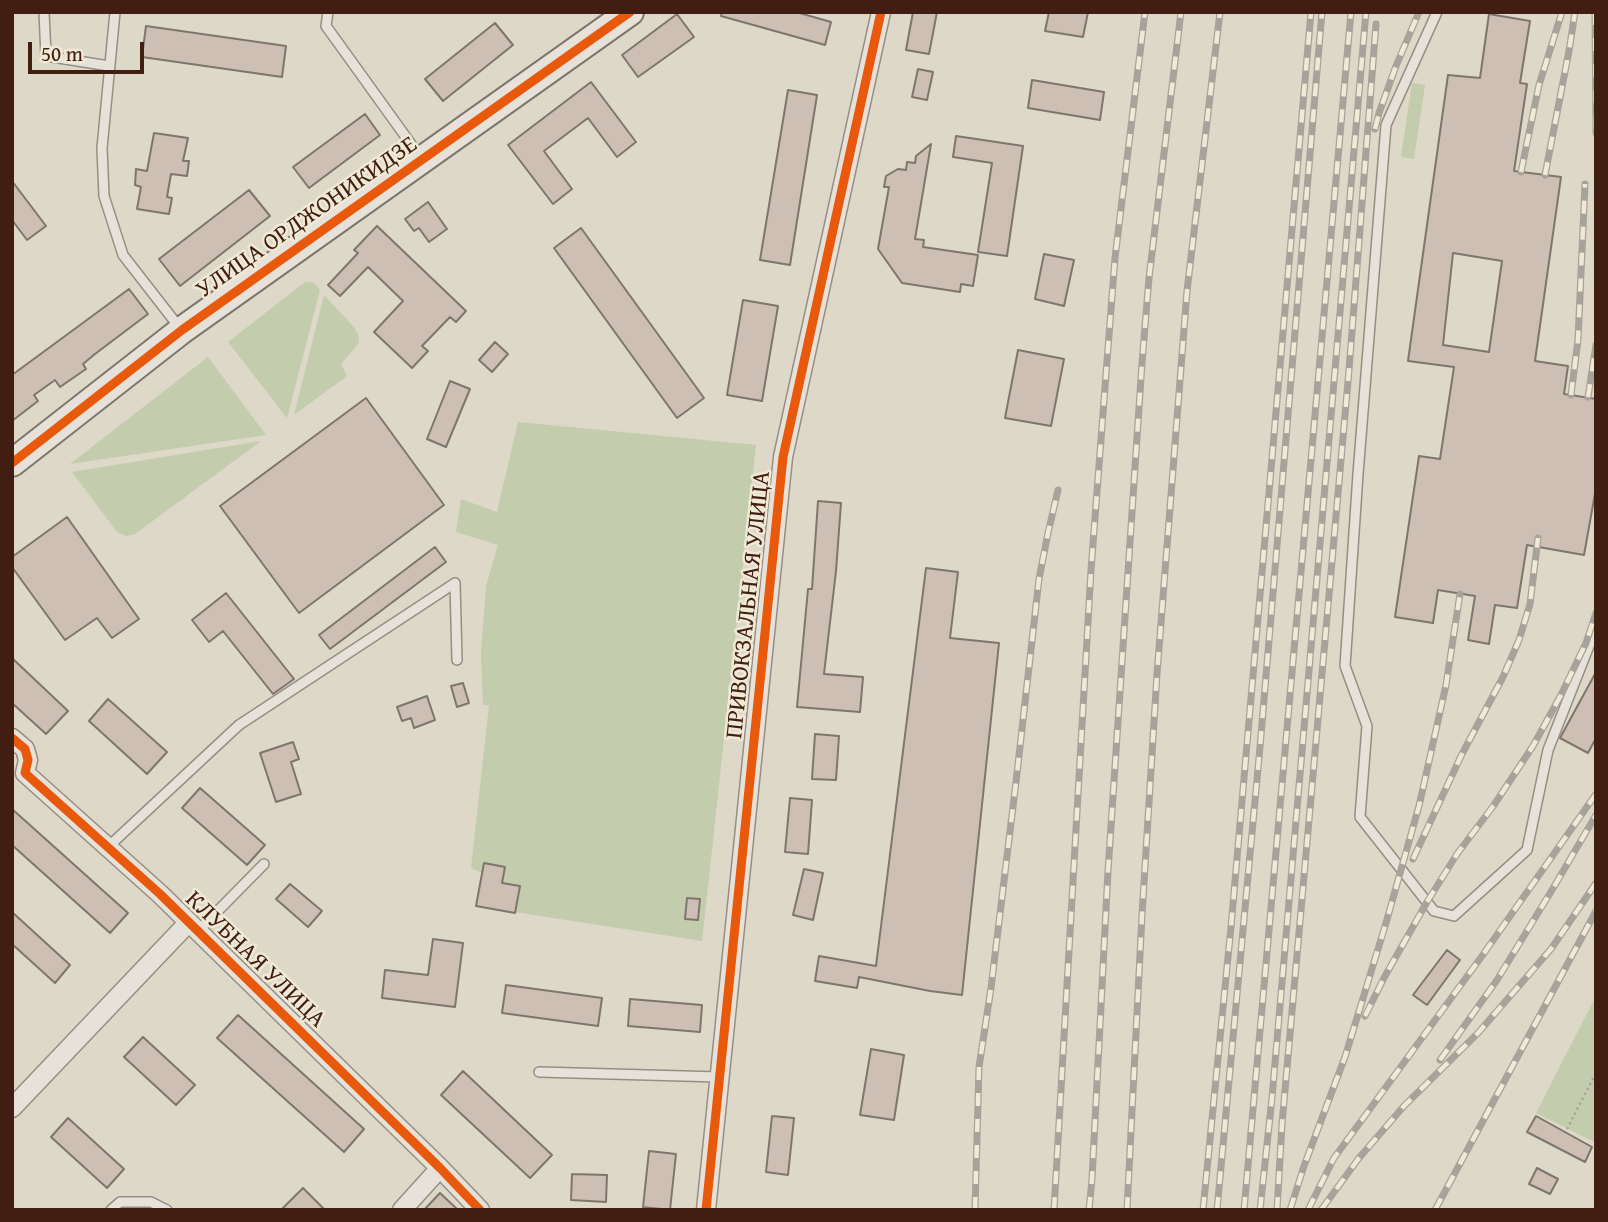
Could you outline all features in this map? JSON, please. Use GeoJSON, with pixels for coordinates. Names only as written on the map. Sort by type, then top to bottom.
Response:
{"type":"FeatureCollection","features":[{"type":"Feature","properties":{"kind":"street","name":"УЛИЦА ОРДЖОНИКИДЗЕ"},"geometry":{"type":"LineString","coordinates":[[12,463],[182,330],[630,12]]}},
{"type":"Feature","properties":{"kind":"street","name":"ПРИВОКЗАЛЬНАЯ УЛИЦА"},"geometry":{"type":"LineString","coordinates":[[706,1210],[783,457],[881,12]]}},
{"type":"Feature","properties":{"kind":"street","name":"КЛУБНАЯ УЛИЦА"},"geometry":{"type":"LineString","coordinates":[[12,737],[25,749],[28,760],[19,774],[160,894],[480,1210]]}},
{"type":"Feature","properties":{"kind":"street"},"geometry":{"type":"LineString","coordinates":[[12,1108],[193,927]]}},
{"type":"Feature","properties":{"kind":"street"},"geometry":{"type":"LineString","coordinates":[[402,1210],[440,1168]]}},
{"type":"Feature","properties":{"kind":"lane"},"geometry":{"type":"LineString","coordinates":[[44,12],[46,56],[109,66]]}},
{"type":"Feature","properties":{"kind":"lane"},"geometry":{"type":"LineString","coordinates":[[115,12],[102,148],[104,197],[123,255],[182,330]]}},
{"type":"Feature","properties":{"kind":"lane"},"geometry":{"type":"LineString","coordinates":[[327,12],[326,26],[422,160]]}},
{"type":"Feature","properties":{"kind":"lane"},"geometry":{"type":"LineString","coordinates":[[1437,12],[1386,125],[1345,666],[1367,726],[1360,817],[1434,911],[1454,916],[1527,850],[1548,750],[1596,628]]}},
{"type":"Feature","properties":{"kind":"lane"},"geometry":{"type":"LineString","coordinates":[[108,847],[239,725],[455,583],[457,660]]}},
{"type":"Feature","properties":{"kind":"lane"},"geometry":{"type":"LineString","coordinates":[[193,927],[264,864]]}},
{"type":"Feature","properties":{"kind":"lane"},"geometry":{"type":"LineString","coordinates":[[539,1072],[719,1077]]}},
{"type":"Feature","properties":{"kind":"lane"},"geometry":{"type":"LineString","coordinates":[[111,1210],[120,1202],[152,1202],[167,1210]]}},
{"type":"Feature","properties":{"kind":"path"},"geometry":{"type":"LineString","coordinates":[[1567,1129],[1596,1073]]}},
{"type":"Feature","properties":{"kind":"green space"},"geometry":{"type":"Polygon","coordinates":[[[1412,83],[1425,85],[1414,159],[1401,157],[1412,83]]]}},
{"type":"Feature","properties":{"kind":"green space"},"geometry":{"type":"Polygon","coordinates":[[[305,282],[314,283],[320,290],[287,418],[228,342],[305,282]]]}},
{"type":"Feature","properties":{"kind":"green space"},"geometry":{"type":"Polygon","coordinates":[[[324,295],[353,326],[359,343],[341,364],[347,376],[294,415],[324,295]]]}},
{"type":"Feature","properties":{"kind":"green space"},"geometry":{"type":"Polygon","coordinates":[[[208,357],[266,435],[70,464],[208,357]]]}},
{"type":"Feature","properties":{"kind":"green space"},"geometry":{"type":"Polygon","coordinates":[[[518,422],[756,445],[702,941],[476,906],[482,873],[471,868],[489,705],[483,705],[481,654],[486,586],[498,545],[456,532],[461,499],[497,512],[518,422]]]}},
{"type":"Feature","properties":{"kind":"green space"},"geometry":{"type":"Polygon","coordinates":[[[261,441],[135,534],[126,536],[117,532],[72,472],[261,441]]]}},
{"type":"Feature","properties":{"kind":"green space"},"geometry":{"type":"Polygon","coordinates":[[[1596,996],[1596,1143],[1536,1113],[1596,996]]]}},
{"type":"Feature","properties":{"kind":"building"},"geometry":{"type":"Polygon","coordinates":[[[722,12],[796,12],[831,22],[825,45],[721,16],[722,12]]]}},
{"type":"Feature","properties":{"kind":"building"},"geometry":{"type":"Polygon","coordinates":[[[913,12],[937,12],[929,54],[906,50],[913,12]]]}},
{"type":"Feature","properties":{"kind":"building"},"geometry":{"type":"Polygon","coordinates":[[[1049,12],[1088,12],[1083,37],[1045,31],[1049,12]]]}},
{"type":"Feature","properties":{"kind":"building"},"geometry":{"type":"Polygon","coordinates":[[[677,14],[694,37],[638,77],[622,55],[677,14]]]}},
{"type":"Feature","properties":{"kind":"building"},"geometry":{"type":"Polygon","coordinates":[[[1489,14],[1530,21],[1520,83],[1527,84],[1514,171],[1561,177],[1535,361],[1568,366],[1564,394],[1596,399],[1596,488],[1584,555],[1527,545],[1517,608],[1495,605],[1489,644],[1468,640],[1475,596],[1438,590],[1433,623],[1395,617],[1419,456],[1440,459],[1454,367],[1408,361],[1448,75],[1480,78],[1489,14]],[[1453,253],[1443,345],[1489,352],[1502,261],[1453,253]]]}},
{"type":"Feature","properties":{"kind":"building"},"geometry":{"type":"Polygon","coordinates":[[[495,23],[513,45],[443,101],[425,79],[495,23]]]}},
{"type":"Feature","properties":{"kind":"building"},"geometry":{"type":"Polygon","coordinates":[[[146,26],[286,46],[282,77],[142,57],[146,26]]]}},
{"type":"Feature","properties":{"kind":"building"},"geometry":{"type":"Polygon","coordinates":[[[918,69],[933,72],[927,100],[912,97],[918,69]]]}},
{"type":"Feature","properties":{"kind":"building"},"geometry":{"type":"Polygon","coordinates":[[[1032,80],[1104,92],[1100,120],[1028,108],[1032,80]]]}},
{"type":"Feature","properties":{"kind":"building"},"geometry":{"type":"Polygon","coordinates":[[[591,82],[636,142],[617,157],[588,118],[544,151],[572,189],[553,204],[508,145],[591,82]]]}},
{"type":"Feature","properties":{"kind":"building"},"geometry":{"type":"Polygon","coordinates":[[[788,90],[817,95],[790,265],[760,260],[788,90]]]}},
{"type":"Feature","properties":{"kind":"building"},"geometry":{"type":"Polygon","coordinates":[[[365,114],[380,135],[309,188],[293,167],[365,114]]]}},
{"type":"Feature","properties":{"kind":"building"},"geometry":{"type":"Polygon","coordinates":[[[154,133],[188,138],[183,161],[189,161],[187,176],[171,174],[167,197],[172,198],[169,214],[137,209],[141,187],[135,185],[136,169],[147,171],[154,133]]]}},
{"type":"Feature","properties":{"kind":"building"},"geometry":{"type":"Polygon","coordinates":[[[956,136],[1023,146],[1007,256],[978,252],[992,163],[953,157],[956,136]]]}},
{"type":"Feature","properties":{"kind":"building"},"geometry":{"type":"Polygon","coordinates":[[[931,144],[915,239],[924,240],[923,247],[978,255],[973,286],[961,284],[960,292],[902,283],[878,249],[889,187],[884,187],[886,176],[898,169],[906,170],[907,162],[915,163],[916,156],[931,144]]]}},
{"type":"Feature","properties":{"kind":"building"},"geometry":{"type":"Polygon","coordinates":[[[12,181],[46,226],[27,240],[12,220],[12,181]]]}},
{"type":"Feature","properties":{"kind":"building"},"geometry":{"type":"Polygon","coordinates":[[[249,190],[270,216],[180,286],[159,259],[249,190]]]}},
{"type":"Feature","properties":{"kind":"building"},"geometry":{"type":"Polygon","coordinates":[[[428,202],[447,229],[429,242],[419,228],[414,231],[405,219],[428,202]]]}},
{"type":"Feature","properties":{"kind":"building"},"geometry":{"type":"Polygon","coordinates":[[[377,226],[466,311],[456,322],[450,317],[422,346],[428,351],[412,368],[374,332],[403,301],[368,267],[340,296],[328,285],[358,253],[354,250],[377,226]]]}},
{"type":"Feature","properties":{"kind":"building"},"geometry":{"type":"Polygon","coordinates":[[[581,228],[704,398],[677,418],[554,248],[581,228]]]}},
{"type":"Feature","properties":{"kind":"building"},"geometry":{"type":"Polygon","coordinates":[[[1044,254],[1074,260],[1064,306],[1035,299],[1044,254]]]}},
{"type":"Feature","properties":{"kind":"building"},"geometry":{"type":"Polygon","coordinates":[[[129,289],[148,314],[83,364],[86,369],[60,387],[55,380],[34,395],[38,401],[12,421],[12,375],[129,289]]]}},
{"type":"Feature","properties":{"kind":"building"},"geometry":{"type":"Polygon","coordinates":[[[743,300],[778,306],[762,401],[727,395],[743,300]]]}},
{"type":"Feature","properties":{"kind":"building"},"geometry":{"type":"Polygon","coordinates":[[[495,342],[508,354],[492,372],[479,360],[495,342]]]}},
{"type":"Feature","properties":{"kind":"building"},"geometry":{"type":"Polygon","coordinates":[[[1018,350],[1064,359],[1051,426],[1005,418],[1018,350]]]}},
{"type":"Feature","properties":{"kind":"building"},"geometry":{"type":"Polygon","coordinates":[[[450,381],[470,389],[446,447],[427,439],[450,381]]]}},
{"type":"Feature","properties":{"kind":"building"},"geometry":{"type":"Polygon","coordinates":[[[366,398],[444,505],[299,613],[220,506],[366,398]]]}},
{"type":"Feature","properties":{"kind":"building"},"geometry":{"type":"Polygon","coordinates":[[[818,501],[841,503],[824,674],[863,677],[860,712],[797,707],[808,589],[812,589],[818,501]]]}},
{"type":"Feature","properties":{"kind":"building"},"geometry":{"type":"Polygon","coordinates":[[[67,517],[139,619],[112,638],[97,618],[65,640],[12,567],[12,557],[67,517]]]}},
{"type":"Feature","properties":{"kind":"building"},"geometry":{"type":"Polygon","coordinates":[[[435,547],[446,562],[330,649],[319,635],[435,547]]]}},
{"type":"Feature","properties":{"kind":"building"},"geometry":{"type":"Polygon","coordinates":[[[926,568],[958,572],[950,638],[999,643],[962,995],[859,977],[857,988],[815,981],[819,956],[876,966],[926,568]]]}},
{"type":"Feature","properties":{"kind":"building"},"geometry":{"type":"Polygon","coordinates":[[[226,593],[294,679],[273,694],[223,631],[209,642],[192,620],[226,593]]]}},
{"type":"Feature","properties":{"kind":"building"},"geometry":{"type":"Polygon","coordinates":[[[12,658],[68,711],[46,734],[12,703],[12,658]]]}},
{"type":"Feature","properties":{"kind":"building"},"geometry":{"type":"Polygon","coordinates":[[[1596,672],[1596,738],[1588,753],[1560,738],[1596,672]]]}},
{"type":"Feature","properties":{"kind":"building"},"geometry":{"type":"Polygon","coordinates":[[[463,683],[469,703],[457,707],[451,686],[463,683]]]}},
{"type":"Feature","properties":{"kind":"building"},"geometry":{"type":"Polygon","coordinates":[[[427,696],[435,720],[414,728],[411,718],[402,721],[397,707],[427,696]]]}},
{"type":"Feature","properties":{"kind":"building"},"geometry":{"type":"Polygon","coordinates":[[[108,699],[167,752],[147,774],[89,721],[108,699]]]}},
{"type":"Feature","properties":{"kind":"building"},"geometry":{"type":"Polygon","coordinates":[[[815,734],[839,736],[836,780],[812,779],[815,734]]]}},
{"type":"Feature","properties":{"kind":"building"},"geometry":{"type":"Polygon","coordinates":[[[293,742],[299,759],[291,762],[301,794],[276,802],[260,753],[293,742]]]}},
{"type":"Feature","properties":{"kind":"building"},"geometry":{"type":"Polygon","coordinates":[[[200,788],[265,845],[247,865],[182,808],[200,788]]]}},
{"type":"Feature","properties":{"kind":"building"},"geometry":{"type":"Polygon","coordinates":[[[790,798],[812,800],[808,854],[785,852],[790,798]]]}},
{"type":"Feature","properties":{"kind":"building"},"geometry":{"type":"Polygon","coordinates":[[[12,809],[128,913],[110,933],[12,845],[12,809]]]}},
{"type":"Feature","properties":{"kind":"building"},"geometry":{"type":"Polygon","coordinates":[[[484,863],[505,867],[502,883],[520,886],[515,913],[476,906],[484,863]]]}},
{"type":"Feature","properties":{"kind":"building"},"geometry":{"type":"Polygon","coordinates":[[[804,869],[823,873],[813,920],[793,915],[804,869]]]}},
{"type":"Feature","properties":{"kind":"building"},"geometry":{"type":"Polygon","coordinates":[[[290,884],[322,911],[308,927],[276,899],[290,884]]]}},
{"type":"Feature","properties":{"kind":"building"},"geometry":{"type":"Polygon","coordinates":[[[687,898],[700,899],[698,920],[685,919],[687,898]]]}},
{"type":"Feature","properties":{"kind":"building"},"geometry":{"type":"Polygon","coordinates":[[[12,912],[70,965],[55,983],[12,944],[12,912]]]}},
{"type":"Feature","properties":{"kind":"building"},"geometry":{"type":"Polygon","coordinates":[[[433,939],[463,943],[455,1007],[382,998],[385,970],[428,975],[433,939]]]}},
{"type":"Feature","properties":{"kind":"building"},"geometry":{"type":"Polygon","coordinates":[[[1447,950],[1460,960],[1427,1005],[1413,995],[1447,950]]]}},
{"type":"Feature","properties":{"kind":"building"},"geometry":{"type":"Polygon","coordinates":[[[506,985],[602,998],[598,1026],[502,1013],[506,985]]]}},
{"type":"Feature","properties":{"kind":"building"},"geometry":{"type":"Polygon","coordinates":[[[630,999],[702,1005],[700,1032],[628,1026],[630,999]]]}},
{"type":"Feature","properties":{"kind":"building"},"geometry":{"type":"Polygon","coordinates":[[[238,1015],[364,1129],[344,1152],[217,1038],[238,1015]]]}},
{"type":"Feature","properties":{"kind":"building"},"geometry":{"type":"Polygon","coordinates":[[[143,1037],[195,1085],[176,1105],[124,1057],[143,1037]]]}},
{"type":"Feature","properties":{"kind":"building"},"geometry":{"type":"Polygon","coordinates":[[[871,1049],[904,1055],[894,1120],[860,1115],[871,1049]]]}},
{"type":"Feature","properties":{"kind":"building"},"geometry":{"type":"Polygon","coordinates":[[[463,1071],[552,1155],[530,1178],[441,1095],[463,1071]]]}},
{"type":"Feature","properties":{"kind":"building"},"geometry":{"type":"Polygon","coordinates":[[[772,1116],[794,1118],[788,1175],[766,1172],[772,1116]]]}},
{"type":"Feature","properties":{"kind":"building"},"geometry":{"type":"Polygon","coordinates":[[[1536,1116],[1592,1147],[1585,1162],[1527,1132],[1536,1116]]]}},
{"type":"Feature","properties":{"kind":"building"},"geometry":{"type":"Polygon","coordinates":[[[68,1118],[124,1169],[107,1188],[51,1137],[68,1118]]]}},
{"type":"Feature","properties":{"kind":"building"},"geometry":{"type":"Polygon","coordinates":[[[649,1151],[676,1154],[670,1210],[643,1207],[649,1151]]]}},
{"type":"Feature","properties":{"kind":"building"},"geometry":{"type":"Polygon","coordinates":[[[1537,1168],[1558,1179],[1550,1194],[1529,1184],[1537,1168]]]}},
{"type":"Feature","properties":{"kind":"building"},"geometry":{"type":"Polygon","coordinates":[[[572,1174],[607,1175],[606,1202],[571,1200],[572,1174]]]}},
{"type":"Feature","properties":{"kind":"building"},"geometry":{"type":"Polygon","coordinates":[[[303,1188],[325,1210],[281,1210],[303,1188]]]}},
{"type":"Feature","properties":{"kind":"building"},"geometry":{"type":"Polygon","coordinates":[[[440,1193],[458,1210],[424,1210],[440,1193]]]}},
{"type":"Feature","properties":{"kind":"railway"},"geometry":{"type":"LineString","coordinates":[[1054,1210],[1091,570],[1115,258],[1145,12]]}},
{"type":"Feature","properties":{"kind":"railway"},"geometry":{"type":"LineString","coordinates":[[1089,1210],[1108,871],[1142,363],[1149,278],[1181,12]]}},
{"type":"Feature","properties":{"kind":"railway"},"geometry":{"type":"LineString","coordinates":[[1127,1210],[1157,674],[1187,291],[1220,12]]}},
{"type":"Feature","properties":{"kind":"railway"},"geometry":{"type":"LineString","coordinates":[[1203,1210],[1231,927],[1311,12]]}},
{"type":"Feature","properties":{"kind":"railway"},"geometry":{"type":"LineString","coordinates":[[1217,1210],[1260,747],[1322,12]]}},
{"type":"Feature","properties":{"kind":"railway"},"geometry":{"type":"LineString","coordinates":[[1244,1210],[1351,12]]}},
{"type":"Feature","properties":{"kind":"railway"},"geometry":{"type":"LineString","coordinates":[[1260,1210],[1366,12]]}},
{"type":"Feature","properties":{"kind":"railway"},"geometry":{"type":"LineString","coordinates":[[1375,129],[1396,66],[1419,12]]}},
{"type":"Feature","properties":{"kind":"railway"},"geometry":{"type":"LineString","coordinates":[[1521,172],[1539,85],[1562,12]]}},
{"type":"Feature","properties":{"kind":"railway"},"geometry":{"type":"LineString","coordinates":[[1545,175],[1575,12]]}},
{"type":"Feature","properties":{"kind":"railway"},"geometry":{"type":"LineString","coordinates":[[1595,12],[1596,133]]}},
{"type":"Feature","properties":{"kind":"railway"},"geometry":{"type":"LineString","coordinates":[[1277,1210],[1282,1124],[1349,370],[1376,24]]}},
{"type":"Feature","properties":{"kind":"railway"},"geometry":{"type":"LineString","coordinates":[[1571,395],[1578,340],[1585,184]]}},
{"type":"Feature","properties":{"kind":"railway"},"geometry":{"type":"LineString","coordinates":[[1588,397],[1596,345]]}},
{"type":"Feature","properties":{"kind":"railway"},"geometry":{"type":"LineString","coordinates":[[975,1210],[979,1067],[991,988],[1039,579],[1058,490]]}},
{"type":"Feature","properties":{"kind":"railway"},"geometry":{"type":"LineString","coordinates":[[1413,859],[1519,640],[1530,604],[1538,538]]}},
{"type":"Feature","properties":{"kind":"railway"},"geometry":{"type":"LineString","coordinates":[[1290,1210],[1345,1057],[1419,806],[1446,685],[1460,594]]}},
{"type":"Feature","properties":{"kind":"railway"},"geometry":{"type":"LineString","coordinates":[[1365,1016],[1427,902],[1457,854],[1533,746],[1586,643],[1596,613]]}},
{"type":"Feature","properties":{"kind":"railway"},"geometry":{"type":"LineString","coordinates":[[1308,1210],[1334,1158],[1482,956],[1596,794]]}},
{"type":"Feature","properties":{"kind":"railway"},"geometry":{"type":"LineString","coordinates":[[1440,1060],[1497,980],[1596,815]]}},
{"type":"Feature","properties":{"kind":"railway"},"geometry":{"type":"LineString","coordinates":[[1321,1210],[1359,1158],[1404,1106],[1478,1033],[1551,949],[1596,883]]}},
{"type":"Feature","properties":{"kind":"railway"},"geometry":{"type":"LineString","coordinates":[[1435,1210],[1596,911]]}},
{"type":"Feature","properties":{"kind":"cycle path"},"geometry":{"type":"LineString","coordinates":[[12,463],[182,330],[630,12]]}},
{"type":"Feature","properties":{"kind":"cycle path"},"geometry":{"type":"LineString","coordinates":[[706,1210],[783,457],[881,12]]}},
{"type":"Feature","properties":{"kind":"cycle path"},"geometry":{"type":"LineString","coordinates":[[12,738],[25,749],[28,760],[25,773],[160,894],[480,1210]]}}]}
